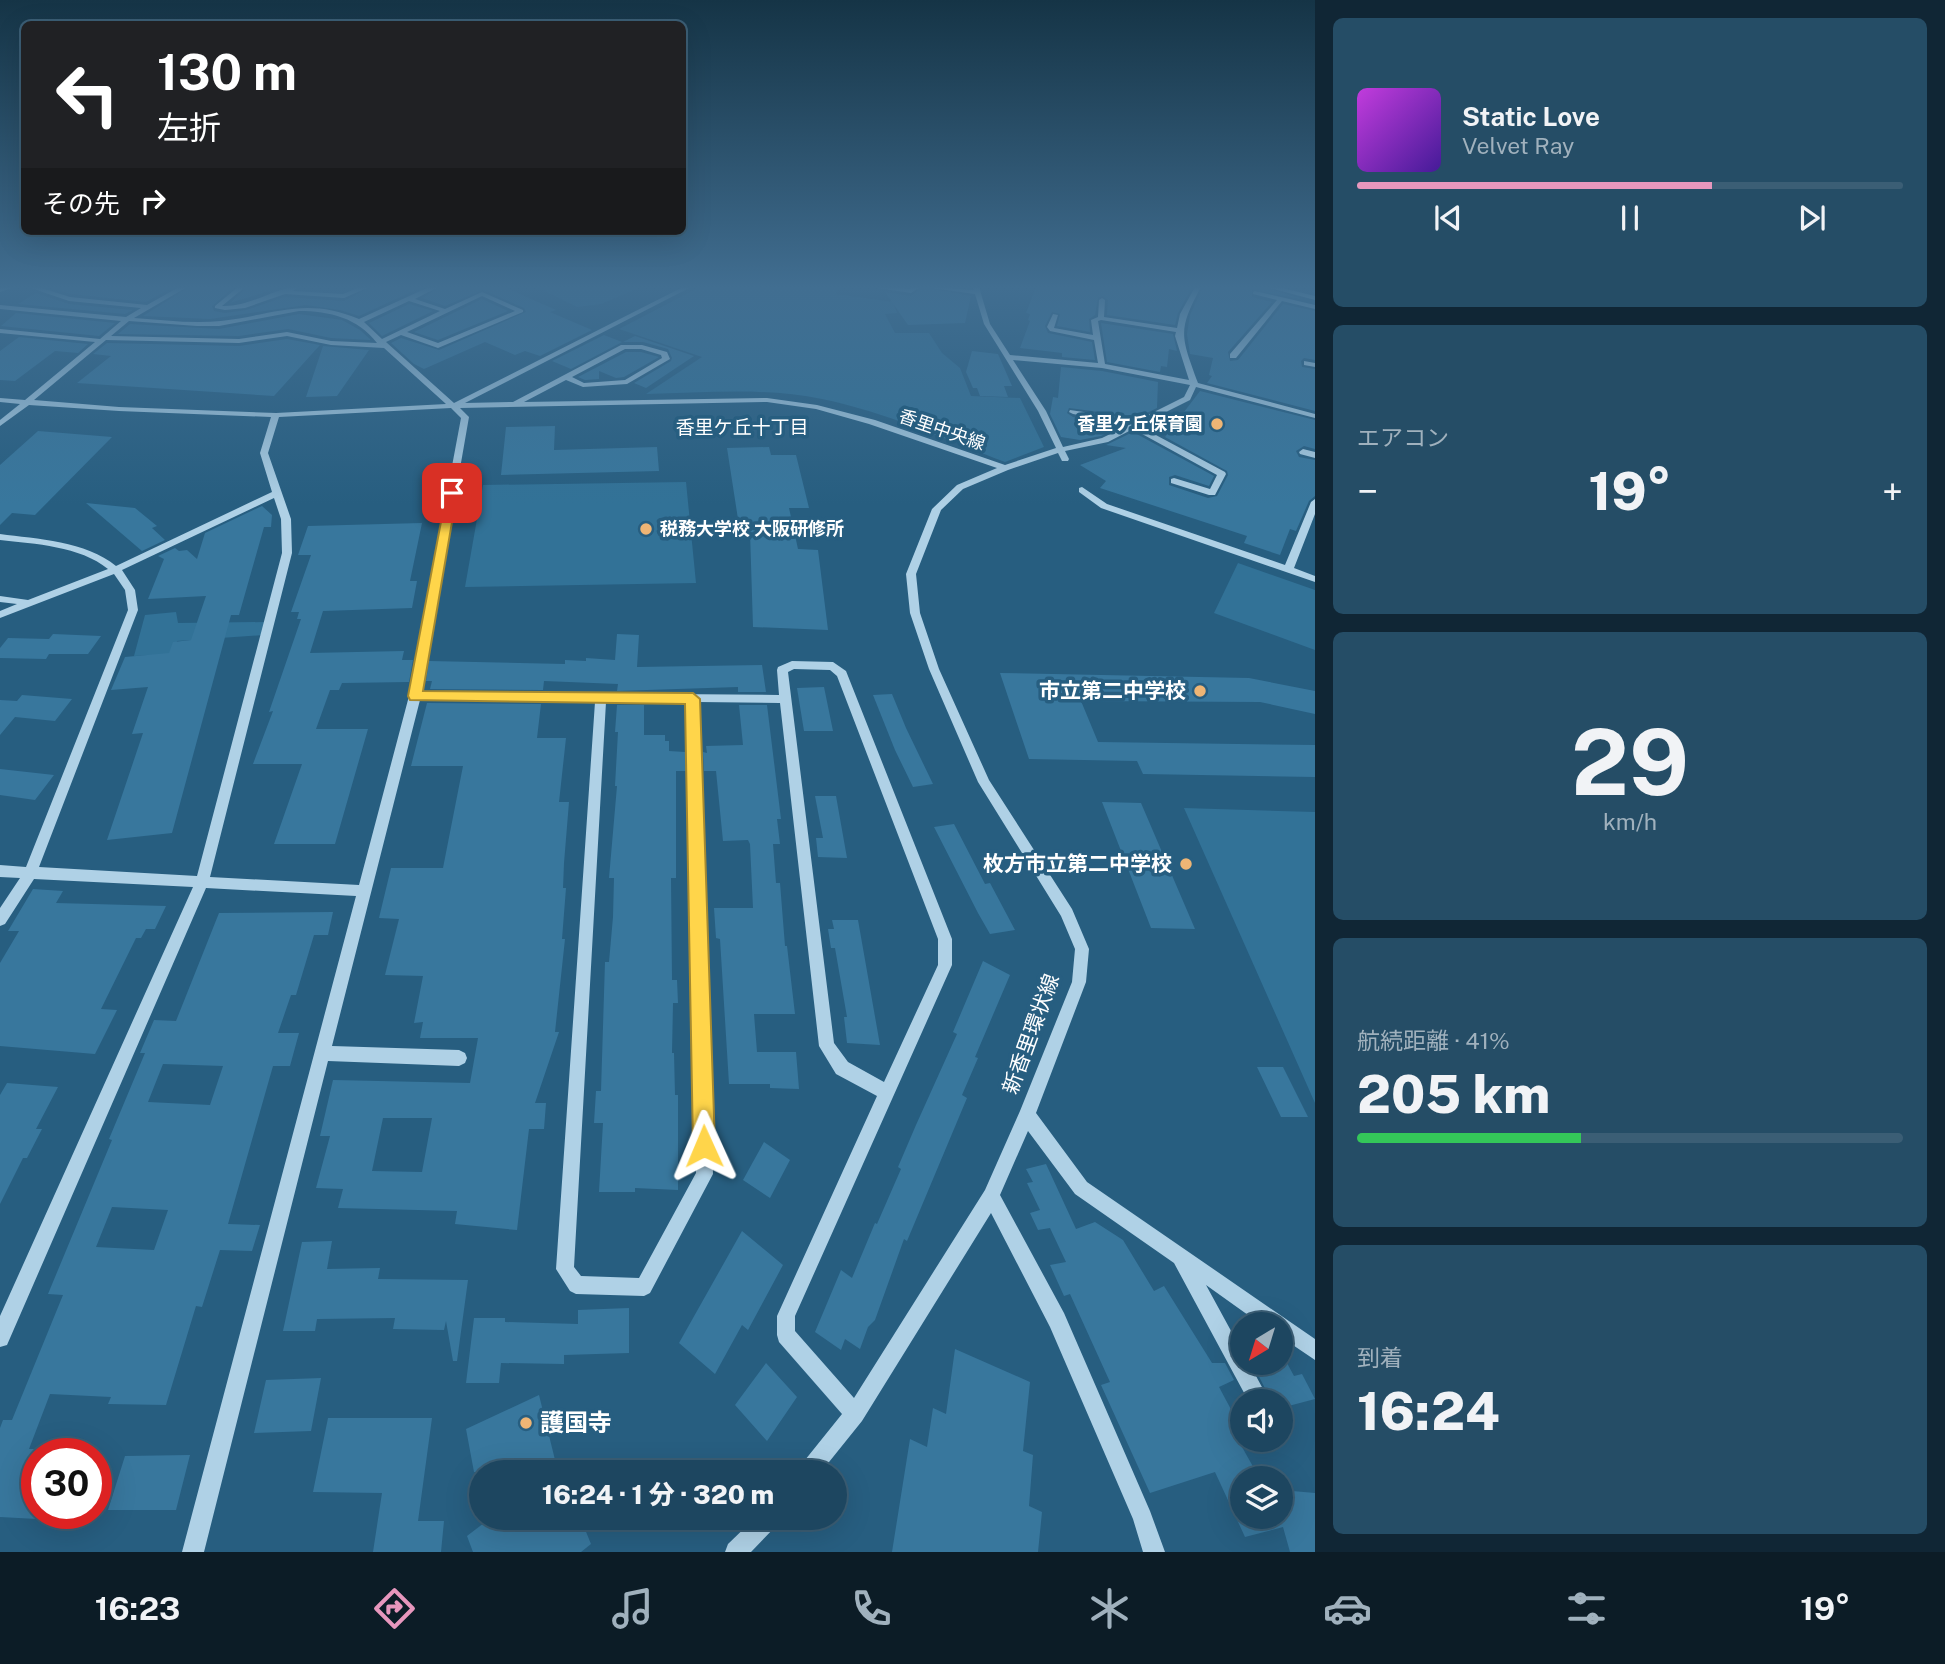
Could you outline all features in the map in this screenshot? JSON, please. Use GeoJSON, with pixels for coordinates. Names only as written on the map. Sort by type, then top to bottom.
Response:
{"type":"FeatureCollection","features":[{"type":"Feature","properties":{"kind":"street"},"geometry":{"type":"LineString","coordinates":[[0,424],[78,359]]}},
{"type":"Feature","properties":{"kind":"street"},"geometry":{"type":"LineString","coordinates":[[193,1552],[415,696],[465,417],[400,359]]}},
{"type":"Feature","properties":{"kind":"street"},"geometry":{"type":"LineString","coordinates":[[453,406],[545,359]]}},
{"type":"Feature","properties":{"kind":"street"},"geometry":{"type":"LineString","coordinates":[[514,405],[600,359]]}},
{"type":"Feature","properties":{"kind":"street"},"geometry":{"type":"LineString","coordinates":[[566,377],[583,385],[627,382],[665,359]]}},
{"type":"Feature","properties":{"kind":"street"},"geometry":{"type":"LineString","coordinates":[[1010,359],[1042,411],[1065,459]]}},
{"type":"Feature","properties":{"kind":"street"},"geometry":{"type":"LineString","coordinates":[[1033,359],[1102,366],[1194,384],[1315,416]]}},
{"type":"Feature","properties":{"kind":"street"},"geometry":{"type":"LineString","coordinates":[[1101,359],[1102,366]]}},
{"type":"Feature","properties":{"kind":"street"},"geometry":{"type":"LineString","coordinates":[[1188,359],[1194,384]]}},
{"type":"Feature","properties":{"kind":"street","name":"新香里環状線"},"geometry":{"type":"LineString","coordinates":[[818,1460],[855,1414],[991,1196],[1027,1115],[1079,982],[1082,949],[1067,913],[984,782],[934,669],[915,613],[911,573],[937,509],[960,487],[1059,450],[1105,440],[1187,398],[1194,384]]}},
{"type":"Feature","properties":{"kind":"street","name":"香里中央線"},"geometry":{"type":"LineString","coordinates":[[0,400],[276,415],[453,406],[767,400],[817,407],[872,422],[1005,468]]}},
{"type":"Feature","properties":{"kind":"street"},"geometry":{"type":"LineString","coordinates":[[1073,412],[1138,425],[1222,474],[1205,505]]}},
{"type":"Feature","properties":{"kind":"street"},"geometry":{"type":"LineString","coordinates":[[0,1338],[202,882],[287,553],[286,519],[264,453],[276,415]]}},
{"type":"Feature","properties":{"kind":"street"},"geometry":{"type":"LineString","coordinates":[[1303,452],[1315,455]]}},
{"type":"Feature","properties":{"kind":"street"},"geometry":{"type":"LineString","coordinates":[[1174,481],[1212,493]]}},
{"type":"Feature","properties":{"kind":"street"},"geometry":{"type":"LineString","coordinates":[[1082,490],[1104,506],[1315,579]]}},
{"type":"Feature","properties":{"kind":"street"},"geometry":{"type":"LineString","coordinates":[[0,615],[115,570],[277,493]]}},
{"type":"Feature","properties":{"kind":"street"},"geometry":{"type":"LineString","coordinates":[[1289,570],[1315,502]]}},
{"type":"Feature","properties":{"kind":"street"},"geometry":{"type":"LineString","coordinates":[[0,537],[75,547],[115,570],[129,587],[132,610],[30,873],[0,920]]}},
{"type":"Feature","properties":{"kind":"street"},"geometry":{"type":"LineString","coordinates":[[0,600],[26,603]]}},
{"type":"Feature","properties":{"kind":"street"},"geometry":{"type":"LineString","coordinates":[[855,1414],[786,1335],[786,1316],[945,965],[946,939],[842,674],[833,666],[792,665],[782,670],[827,1046],[842,1068],[887,1093]]}},
{"type":"Feature","properties":{"kind":"street"},"geometry":{"type":"LineString","coordinates":[[415,696],[785,699]]}},
{"type":"Feature","properties":{"kind":"street"},"geometry":{"type":"LineString","coordinates":[[601,698],[565,1269],[576,1285],[644,1287],[705,1174],[693,699]]}},
{"type":"Feature","properties":{"kind":"street"},"geometry":{"type":"LineString","coordinates":[[0,871],[366,891]]}},
{"type":"Feature","properties":{"kind":"street"},"geometry":{"type":"LineString","coordinates":[[323,1053],[459,1058]]}},
{"type":"Feature","properties":{"kind":"street"},"geometry":{"type":"LineString","coordinates":[[1027,1115],[1081,1188],[1261,1312]]}},
{"type":"Feature","properties":{"kind":"street"},"geometry":{"type":"LineString","coordinates":[[991,1196],[1057,1320],[1143,1518],[1154,1552]]}},
{"type":"Feature","properties":{"kind":"street"},"geometry":{"type":"LineString","coordinates":[[1179,1255],[1253,1389]]}},
{"type":"Feature","properties":{"kind":"street"},"geometry":{"type":"LineString","coordinates":[[1293,1334],[1315,1350]]}},
{"type":"Feature","properties":{"kind":"street"},"geometry":{"type":"LineString","coordinates":[[736,1552],[758,1530]]}},
{"type":"Feature","properties":{"kind":"shaded area"},"geometry":{"type":"Polygon","coordinates":[[[698,359],[950,359],[960,368],[971,396],[1020,398],[1044,447],[1005,462],[892,419],[822,399],[757,392],[646,394],[698,359]]]}},
{"type":"Feature","properties":{"kind":"shaded area"},"geometry":{"type":"Polygon","coordinates":[[[686,482],[696,583],[465,587],[483,485],[686,482]]]}},
{"type":"Feature","properties":{"kind":"shaded area"},"geometry":{"type":"Polygon","coordinates":[[[1238,563],[1315,590],[1315,650],[1214,613],[1238,563]]]}},
{"type":"Feature","properties":{"kind":"shaded area"},"geometry":{"type":"Polygon","coordinates":[[[176,612],[178,623],[267,622],[263,635],[177,641],[175,654],[134,656],[145,615],[176,612]]]}},
{"type":"Feature","properties":{"kind":"shaded area"},"geometry":{"type":"Polygon","coordinates":[[[1184,808],[1315,812],[1315,1103],[1184,808]]]}},
{"type":"Feature","properties":{"kind":"building"},"geometry":{"type":"Polygon","coordinates":[[[0,359],[44,359],[15,381],[0,380],[0,359]]]}},
{"type":"Feature","properties":{"kind":"building"},"geometry":{"type":"Polygon","coordinates":[[[107,359],[307,359],[274,396],[77,383],[107,359]]]}},
{"type":"Feature","properties":{"kind":"building"},"geometry":{"type":"Polygon","coordinates":[[[319,359],[362,359],[337,396],[306,397],[319,359]]]}},
{"type":"Feature","properties":{"kind":"building"},"geometry":{"type":"Polygon","coordinates":[[[409,359],[446,359],[424,369],[409,359]]]}},
{"type":"Feature","properties":{"kind":"building"},"geometry":{"type":"Polygon","coordinates":[[[555,359],[589,359],[571,369],[552,361],[555,359]]]}},
{"type":"Feature","properties":{"kind":"building"},"geometry":{"type":"Polygon","coordinates":[[[612,359],[655,359],[624,377],[616,378],[599,371],[599,379],[585,380],[578,377],[612,359]]]}},
{"type":"Feature","properties":{"kind":"building"},"geometry":{"type":"Polygon","coordinates":[[[689,359],[646,388],[634,383],[671,361],[689,359]]]}},
{"type":"Feature","properties":{"kind":"building"},"geometry":{"type":"Polygon","coordinates":[[[970,359],[1000,359],[1012,386],[1004,386],[1008,397],[980,396],[966,372],[970,359]]]}},
{"type":"Feature","properties":{"kind":"building"},"geometry":{"type":"Polygon","coordinates":[[[1107,359],[1168,359],[1167,367],[1161,366],[1160,372],[1107,362],[1107,359]]]}},
{"type":"Feature","properties":{"kind":"building"},"geometry":{"type":"Polygon","coordinates":[[[1213,359],[1303,359],[1302,367],[1315,369],[1315,411],[1207,383],[1212,376],[1209,375],[1213,359]]]}},
{"type":"Feature","properties":{"kind":"building"},"geometry":{"type":"Polygon","coordinates":[[[1061,367],[1102,371],[1158,382],[1157,408],[1138,417],[1069,408],[1067,413],[1073,417],[1122,425],[1101,436],[1080,440],[1061,437],[1050,414],[1053,397],[1058,398],[1061,367]]]}},
{"type":"Feature","properties":{"kind":"building"},"geometry":{"type":"Polygon","coordinates":[[[1200,391],[1315,420],[1315,449],[1304,446],[1296,451],[1299,457],[1315,460],[1315,496],[1309,501],[1296,531],[1290,529],[1280,555],[1244,543],[1247,536],[1100,488],[1106,481],[1080,465],[1126,448],[1106,445],[1133,432],[1214,476],[1209,486],[1175,475],[1169,477],[1169,485],[1208,498],[1217,496],[1228,475],[1227,471],[1165,437],[1200,391]]]}},
{"type":"Feature","properties":{"kind":"building"},"geometry":{"type":"Polygon","coordinates":[[[555,426],[554,450],[657,447],[659,471],[501,475],[506,427],[555,426]]]}},
{"type":"Feature","properties":{"kind":"building"},"geometry":{"type":"Polygon","coordinates":[[[38,431],[112,437],[35,515],[12,513],[0,525],[0,465],[38,431]]]}},
{"type":"Feature","properties":{"kind":"building"},"geometry":{"type":"Polygon","coordinates":[[[769,447],[771,455],[796,455],[809,508],[789,508],[798,549],[818,550],[828,630],[753,627],[750,532],[740,532],[727,448],[769,447]]]}},
{"type":"Feature","properties":{"kind":"building"},"geometry":{"type":"Polygon","coordinates":[[[86,503],[135,508],[157,526],[152,528],[165,540],[142,551],[86,503]]]}},
{"type":"Feature","properties":{"kind":"building"},"geometry":{"type":"Polygon","coordinates":[[[262,506],[272,515],[271,527],[264,527],[239,615],[231,615],[172,833],[107,840],[143,733],[132,734],[148,687],[111,690],[125,657],[169,653],[173,642],[191,640],[206,596],[148,599],[164,559],[158,556],[175,548],[179,551],[187,550],[197,559],[205,533],[262,506]]]}},
{"type":"Feature","properties":{"kind":"building"},"geometry":{"type":"Polygon","coordinates":[[[422,523],[410,581],[417,581],[412,608],[323,611],[310,653],[404,651],[402,660],[413,660],[409,682],[342,683],[339,690],[330,690],[316,729],[368,729],[335,844],[274,844],[302,764],[253,764],[273,711],[269,712],[301,619],[297,619],[299,612],[291,612],[311,555],[298,555],[308,526],[422,523]]]}},
{"type":"Feature","properties":{"kind":"building"},"geometry":{"type":"Polygon","coordinates":[[[53,634],[101,636],[88,654],[49,654],[46,659],[0,658],[0,648],[8,638],[49,639],[53,634]]]}},
{"type":"Feature","properties":{"kind":"building"},"geometry":{"type":"Polygon","coordinates":[[[617,634],[639,635],[637,667],[762,665],[766,692],[738,692],[738,687],[617,691],[618,684],[544,681],[543,690],[430,689],[432,681],[426,681],[429,661],[565,664],[565,660],[586,661],[586,658],[615,660],[617,634]]]}},
{"type":"Feature","properties":{"kind":"building"},"geometry":{"type":"Polygon","coordinates":[[[1000,673],[1249,678],[1315,691],[1315,714],[1260,702],[1081,701],[1098,742],[1315,745],[1315,777],[1143,774],[1137,761],[1029,759],[1000,673]]]}},
{"type":"Feature","properties":{"kind":"building"},"geometry":{"type":"Polygon","coordinates":[[[824,687],[833,731],[804,731],[797,688],[824,687]]]}},
{"type":"Feature","properties":{"kind":"building"},"geometry":{"type":"Polygon","coordinates":[[[892,694],[933,784],[913,787],[895,750],[873,695],[892,694]]]}},
{"type":"Feature","properties":{"kind":"building"},"geometry":{"type":"Polygon","coordinates":[[[22,695],[72,699],[55,721],[15,717],[0,735],[0,700],[17,701],[22,695]]]}},
{"type":"Feature","properties":{"kind":"building"},"geometry":{"type":"Polygon","coordinates":[[[427,703],[541,704],[537,738],[566,738],[559,802],[569,802],[563,888],[566,888],[562,939],[565,939],[555,1032],[559,1032],[535,1103],[546,1103],[544,1129],[529,1129],[517,1230],[455,1224],[457,1211],[338,1208],[343,1189],[316,1188],[330,1136],[320,1136],[333,1080],[470,1083],[478,1038],[420,1038],[423,1022],[414,1023],[423,976],[385,975],[399,919],[379,918],[391,868],[443,868],[463,766],[411,766],[427,703]],[[383,1118],[372,1171],[422,1172],[432,1118],[383,1118]]]}},
{"type":"Feature","properties":{"kind":"building"},"geometry":{"type":"Polygon","coordinates":[[[617,705],[644,705],[644,735],[665,735],[665,741],[669,741],[669,751],[685,752],[686,771],[676,771],[676,878],[671,878],[672,980],[677,980],[678,1003],[673,1003],[672,1053],[675,1095],[678,1095],[678,1190],[635,1188],[635,1192],[599,1192],[603,1123],[594,1123],[596,1091],[601,1091],[605,962],[609,962],[613,917],[614,878],[609,878],[617,786],[617,705]]]}},
{"type":"Feature","properties":{"kind":"building"},"geometry":{"type":"Polygon","coordinates":[[[739,705],[767,705],[781,819],[777,819],[780,844],[773,844],[776,883],[780,883],[785,946],[795,1014],[754,1014],[757,1052],[796,1052],[799,1089],[770,1088],[770,1084],[729,1084],[720,939],[716,938],[714,908],[753,908],[750,844],[748,840],[723,841],[716,771],[704,771],[703,752],[707,753],[706,746],[743,745],[739,705]]]}},
{"type":"Feature","properties":{"kind":"building"},"geometry":{"type":"Polygon","coordinates":[[[0,769],[54,775],[35,800],[0,795],[0,769]]]}},
{"type":"Feature","properties":{"kind":"building"},"geometry":{"type":"Polygon","coordinates":[[[815,796],[836,796],[847,858],[818,857],[816,838],[823,838],[815,796]]]}},
{"type":"Feature","properties":{"kind":"building"},"geometry":{"type":"Polygon","coordinates":[[[1102,802],[1141,803],[1195,929],[1151,928],[1102,802]]]}},
{"type":"Feature","properties":{"kind":"building"},"geometry":{"type":"Polygon","coordinates":[[[954,824],[985,884],[990,883],[1015,930],[990,934],[934,827],[954,824]]]}},
{"type":"Feature","properties":{"kind":"building"},"geometry":{"type":"Polygon","coordinates":[[[33,889],[63,891],[56,903],[166,906],[155,929],[146,929],[141,938],[136,938],[101,1009],[117,1010],[95,1054],[0,1046],[0,963],[19,931],[8,931],[33,889]]]}},
{"type":"Feature","properties":{"kind":"building"},"geometry":{"type":"Polygon","coordinates":[[[333,912],[328,935],[314,935],[296,995],[291,995],[278,1033],[299,1033],[290,1066],[273,1066],[228,1224],[260,1225],[252,1251],[220,1250],[202,1307],[196,1306],[166,1405],[108,1404],[111,1397],[50,1394],[33,1438],[21,1438],[21,1518],[0,1517],[0,1428],[3,1420],[12,1420],[63,1295],[48,1294],[112,1140],[109,1139],[145,1053],[140,1053],[154,1020],[176,1021],[219,913],[333,912]],[[163,1064],[148,1102],[210,1105],[223,1066],[163,1064]],[[112,1207],[96,1247],[154,1250],[168,1210],[112,1207]]]}},
{"type":"Feature","properties":{"kind":"building"},"geometry":{"type":"Polygon","coordinates":[[[832,920],[858,920],[880,1045],[847,1043],[844,1017],[847,1017],[835,948],[831,948],[828,929],[834,929],[832,920]]]}},
{"type":"Feature","properties":{"kind":"building"},"geometry":{"type":"Polygon","coordinates":[[[983,961],[1010,975],[975,1057],[978,1058],[962,1095],[967,1098],[907,1241],[904,1239],[875,1320],[868,1327],[860,1349],[845,1339],[841,1350],[815,1332],[841,1270],[852,1278],[875,1223],[877,1224],[901,1169],[898,1167],[957,1034],[953,1032],[983,961]]]}},
{"type":"Feature","properties":{"kind":"building"},"geometry":{"type":"Polygon","coordinates":[[[1257,1067],[1283,1067],[1308,1117],[1281,1117],[1257,1067]]]}},
{"type":"Feature","properties":{"kind":"building"},"geometry":{"type":"Polygon","coordinates":[[[7,1083],[58,1087],[36,1129],[42,1129],[27,1158],[23,1158],[0,1204],[0,1095],[7,1083]]]}},
{"type":"Feature","properties":{"kind":"building"},"geometry":{"type":"Polygon","coordinates":[[[764,1142],[790,1160],[770,1198],[743,1180],[764,1142]]]}},
{"type":"Feature","properties":{"kind":"building"},"geometry":{"type":"Polygon","coordinates":[[[1046,1164],[1076,1229],[1095,1222],[1123,1240],[1154,1291],[1164,1286],[1212,1363],[1225,1363],[1234,1380],[1219,1387],[1230,1408],[1230,1452],[1245,1452],[1253,1466],[1230,1466],[1230,1504],[1215,1472],[1150,1493],[1101,1385],[1110,1382],[1070,1294],[1064,1296],[1050,1265],[1066,1262],[1050,1228],[1038,1230],[1030,1213],[1040,1210],[1027,1183],[1033,1182],[1026,1169],[1046,1164]]]}},
{"type":"Feature","properties":{"kind":"building"},"geometry":{"type":"Polygon","coordinates":[[[742,1231],[783,1265],[748,1330],[742,1325],[715,1374],[679,1343],[742,1231]]]}},
{"type":"Feature","properties":{"kind":"building"},"geometry":{"type":"Polygon","coordinates":[[[332,1241],[327,1269],[380,1268],[378,1279],[468,1280],[457,1361],[453,1361],[446,1321],[444,1330],[393,1329],[395,1318],[317,1319],[315,1331],[283,1331],[302,1242],[332,1241]]]}},
{"type":"Feature","properties":{"kind":"building"},"geometry":{"type":"Polygon","coordinates":[[[629,1308],[629,1353],[564,1355],[564,1364],[501,1363],[499,1383],[466,1383],[474,1318],[505,1318],[505,1322],[578,1324],[578,1310],[629,1308]]]}},
{"type":"Feature","properties":{"kind":"building"},"geometry":{"type":"Polygon","coordinates":[[[955,1349],[1030,1382],[1023,1451],[1033,1455],[1029,1506],[1042,1512],[1038,1552],[892,1552],[910,1439],[927,1447],[933,1408],[946,1414],[955,1349]]]}},
{"type":"Feature","properties":{"kind":"building"},"geometry":{"type":"Polygon","coordinates":[[[766,1363],[797,1397],[767,1441],[735,1405],[766,1363]]]}},
{"type":"Feature","properties":{"kind":"building"},"geometry":{"type":"Polygon","coordinates":[[[1302,1374],[1315,1399],[1293,1405],[1293,1389],[1265,1389],[1259,1376],[1302,1374]]]}},
{"type":"Feature","properties":{"kind":"building"},"geometry":{"type":"Polygon","coordinates":[[[321,1378],[311,1431],[254,1433],[266,1380],[321,1378]]]}},
{"type":"Feature","properties":{"kind":"building"},"geometry":{"type":"Polygon","coordinates":[[[539,1395],[555,1460],[472,1460],[466,1429],[539,1395]]]}},
{"type":"Feature","properties":{"kind":"building"},"geometry":{"type":"Polygon","coordinates":[[[328,1418],[432,1418],[418,1521],[444,1521],[441,1552],[373,1552],[382,1493],[313,1492],[328,1418]]]}},
{"type":"Feature","properties":{"kind":"building"},"geometry":{"type":"Polygon","coordinates":[[[190,1455],[176,1510],[112,1510],[112,1497],[125,1456],[190,1455]]]}},
{"type":"Feature","properties":{"kind":"building"},"geometry":{"type":"Polygon","coordinates":[[[1293,1491],[1315,1493],[1315,1552],[1290,1552],[1284,1529],[1293,1529],[1293,1491]]]}},
{"type":"Feature","properties":{"kind":"building"},"geometry":{"type":"Polygon","coordinates":[[[1241,1529],[1275,1529],[1245,1537],[1241,1529]]]}},
{"type":"Feature","properties":{"kind":"building"},"geometry":{"type":"Polygon","coordinates":[[[475,1530],[585,1530],[591,1544],[581,1552],[473,1552],[467,1536],[475,1530]]]}},
{"type":"Feature","properties":{"kind":"place","name":"香里ケ丘保育園"},"geometry":{"type":"Point","coordinates":[1217,424]}},
{"type":"Feature","properties":{"kind":"place","name":"税務大学校 大阪研修所"},"geometry":{"type":"Point","coordinates":[646,529]}},
{"type":"Feature","properties":{"kind":"place","name":"市立第二中学校"},"geometry":{"type":"Point","coordinates":[1200,691]}},
{"type":"Feature","properties":{"kind":"place","name":"枚方市立第二中学校"},"geometry":{"type":"Point","coordinates":[1186,864]}},
{"type":"Feature","properties":{"kind":"place","name":"護国寺"},"geometry":{"type":"Point","coordinates":[526,1423]}},
{"type":"Feature","properties":{"kind":"district","name":"香里ケ丘十丁目"},"geometry":{"type":"Point","coordinates":[742,427]}},
{"type":"Feature","properties":{"kind":"route"},"geometry":{"type":"LineString","coordinates":[[452,493],[415,696],[693,699],[704,1146]]}}]}
